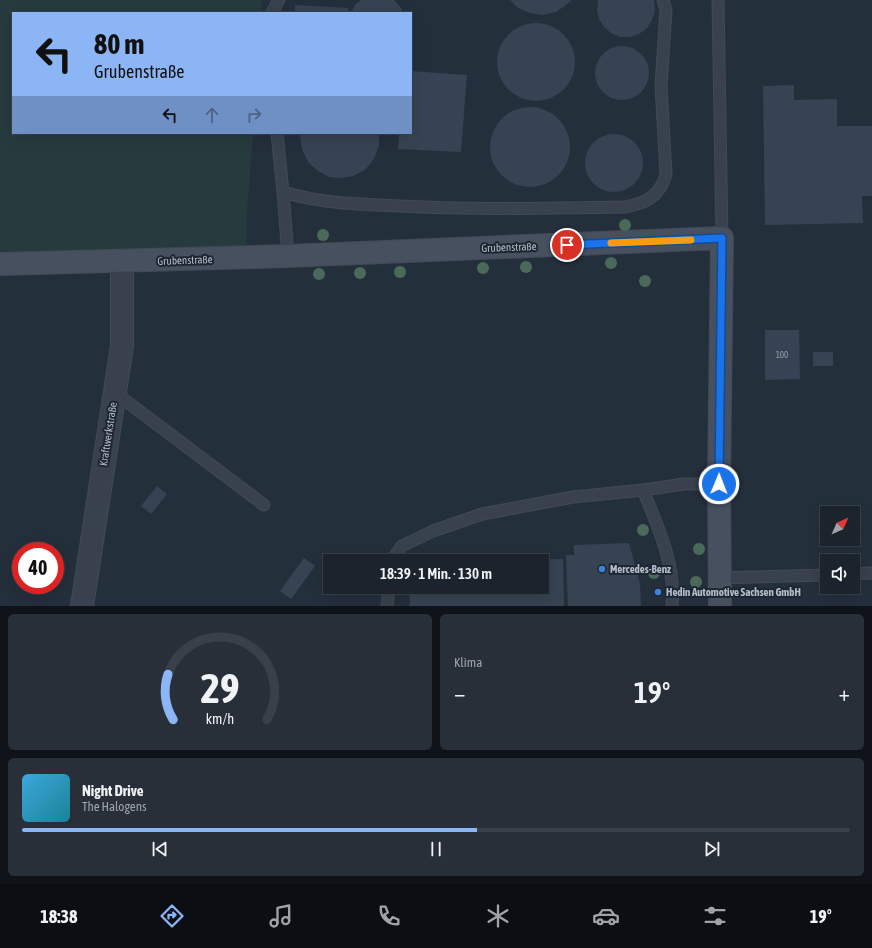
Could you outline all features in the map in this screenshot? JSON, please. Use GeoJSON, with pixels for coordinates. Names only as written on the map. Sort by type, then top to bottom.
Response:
{"type":"FeatureCollection","features":[{"type":"Feature","properties":{"kind":"street","name":"Grubenstraße"},"geometry":{"type":"LineString","coordinates":[[0,264],[122,262],[722,238]]}},
{"type":"Feature","properties":{"kind":"street"},"geometry":{"type":"LineString","coordinates":[[720,606],[719,484],[722,238]]}},
{"type":"Feature","properties":{"kind":"street","name":"Kraftwerkstraße"},"geometry":{"type":"LineString","coordinates":[[82,606],[122,346],[122,262]]}},
{"type":"Feature","properties":{"kind":"lane"},"geometry":{"type":"LineString","coordinates":[[272,12],[279,0]]}},
{"type":"Feature","properties":{"kind":"lane"},"geometry":{"type":"LineString","coordinates":[[283,192],[303,198],[335,203],[459,209],[625,207],[649,200],[664,183],[666,174],[661,86],[666,10],[663,0]]}},
{"type":"Feature","properties":{"kind":"lane"},"geometry":{"type":"LineString","coordinates":[[718,0],[722,238]]}},
{"type":"Feature","properties":{"kind":"lane"},"geometry":{"type":"LineString","coordinates":[[277,134],[288,256]]}},
{"type":"Feature","properties":{"kind":"lane"},"geometry":{"type":"LineString","coordinates":[[114,392],[264,505]]}},
{"type":"Feature","properties":{"kind":"lane"},"geometry":{"type":"LineString","coordinates":[[396,554],[402,546],[433,531],[482,514],[573,497],[684,484],[719,484]]}},
{"type":"Feature","properties":{"kind":"lane"},"geometry":{"type":"LineString","coordinates":[[643,490],[659,529],[671,567],[673,597],[672,606]]}},
{"type":"Feature","properties":{"kind":"lane"},"geometry":{"type":"LineString","coordinates":[[860,574],[872,574]]}},
{"type":"Feature","properties":{"kind":"lane"},"geometry":{"type":"LineString","coordinates":[[720,578],[820,575]]}},
{"type":"Feature","properties":{"kind":"lane"},"geometry":{"type":"LineString","coordinates":[[387,606],[388,594]]}},
{"type":"Feature","properties":{"kind":"green space"},"geometry":{"type":"Polygon","coordinates":[[[0,0],[262,0],[261,12],[12,12],[12,134],[253,134],[247,214],[246,258],[0,264],[0,0]]]}},
{"type":"Feature","properties":{"kind":"building"},"geometry":{"type":"Polygon","coordinates":[[[361,0],[394,0],[403,12],[352,12],[355,5],[361,0]]]}},
{"type":"Feature","properties":{"kind":"building"},"geometry":{"type":"Polygon","coordinates":[[[510,0],[571,0],[556,12],[543,15],[530,13],[518,8],[510,0]]]}},
{"type":"Feature","properties":{"kind":"building"},"geometry":{"type":"Polygon","coordinates":[[[598,0],[654,0],[655,11],[647,28],[639,34],[630,37],[620,37],[611,33],[604,27],[599,19],[597,10],[598,0]]]}},
{"type":"Feature","properties":{"kind":"building"},"geometry":{"type":"Polygon","coordinates":[[[295,5],[348,8],[348,12],[295,12],[295,5]]]}},
{"type":"Feature","properties":{"kind":"building"},"geometry":{"type":"Polygon","coordinates":[[[536,23],[551,26],[564,34],[572,47],[575,62],[572,77],[564,90],[551,98],[536,101],[521,98],[508,90],[500,77],[497,62],[500,47],[508,34],[521,26],[536,23]]]}},
{"type":"Feature","properties":{"kind":"building"},"geometry":{"type":"Polygon","coordinates":[[[617,46],[627,46],[637,50],[645,58],[649,68],[649,78],[645,88],[637,96],[627,100],[617,100],[607,96],[599,88],[595,78],[595,68],[599,58],[607,50],[617,46]]]}},
{"type":"Feature","properties":{"kind":"building"},"geometry":{"type":"Polygon","coordinates":[[[412,71],[467,75],[461,152],[398,149],[399,134],[412,134],[412,71]]]}},
{"type":"Feature","properties":{"kind":"building"},"geometry":{"type":"Polygon","coordinates":[[[794,85],[794,100],[837,99],[837,126],[872,126],[872,196],[862,196],[863,223],[765,225],[763,86],[794,85]]]}},
{"type":"Feature","properties":{"kind":"building"},"geometry":{"type":"Polygon","coordinates":[[[530,107],[545,110],[558,119],[567,132],[570,147],[567,162],[558,175],[545,184],[530,187],[515,184],[502,175],[493,162],[490,147],[493,132],[502,119],[515,110],[530,107]]]}},
{"type":"Feature","properties":{"kind":"building"},"geometry":{"type":"Polygon","coordinates":[[[301,134],[379,134],[379,146],[374,159],[365,170],[353,176],[341,178],[329,177],[318,171],[309,163],[303,152],[300,139],[301,134]]]}},
{"type":"Feature","properties":{"kind":"building"},"geometry":{"type":"Polygon","coordinates":[[[614,134],[625,136],[635,142],[641,152],[643,163],[641,174],[635,184],[625,190],[614,192],[603,190],[593,184],[587,174],[585,163],[587,152],[593,142],[603,136],[614,134]]]}},
{"type":"Feature","properties":{"kind":"building"},"geometry":{"type":"Polygon","coordinates":[[[765,330],[799,330],[800,379],[765,380],[765,330]]]}},
{"type":"Feature","properties":{"kind":"building"},"geometry":{"type":"Polygon","coordinates":[[[813,352],[833,352],[833,366],[813,366],[813,352]]]}},
{"type":"Feature","properties":{"kind":"building"},"geometry":{"type":"Polygon","coordinates":[[[157,486],[167,494],[151,514],[141,506],[157,486]]]}},
{"type":"Feature","properties":{"kind":"building","name":"Mercedes-Benz"},"geometry":{"type":"Polygon","coordinates":[[[629,543],[640,584],[641,606],[568,606],[566,555],[574,555],[574,545],[629,543]]]}},
{"type":"Feature","properties":{"kind":"building"},"geometry":{"type":"Polygon","coordinates":[[[304,558],[315,566],[291,599],[280,591],[304,558]]]}},
{"type":"Feature","properties":{"kind":"building"},"geometry":{"type":"Polygon","coordinates":[[[549,559],[563,559],[564,606],[410,606],[409,594],[549,594],[549,559]]]}},
{"type":"Feature","properties":{"kind":"slow traffic"},"geometry":{"type":"LineString","coordinates":[[611,243],[691,240]]}},
{"type":"Feature","properties":{"kind":"place","name":"Mercedes-Benz"},"geometry":{"type":"Point","coordinates":[602,569]}},
{"type":"Feature","properties":{"kind":"place","name":"Hedin Automotive Sachsen GmbH"},"geometry":{"type":"Point","coordinates":[658,592]}},
{"type":"Feature","properties":{"kind":"route"},"geometry":{"type":"LineString","coordinates":[[567,245],[722,238],[719,484]]}}]}
